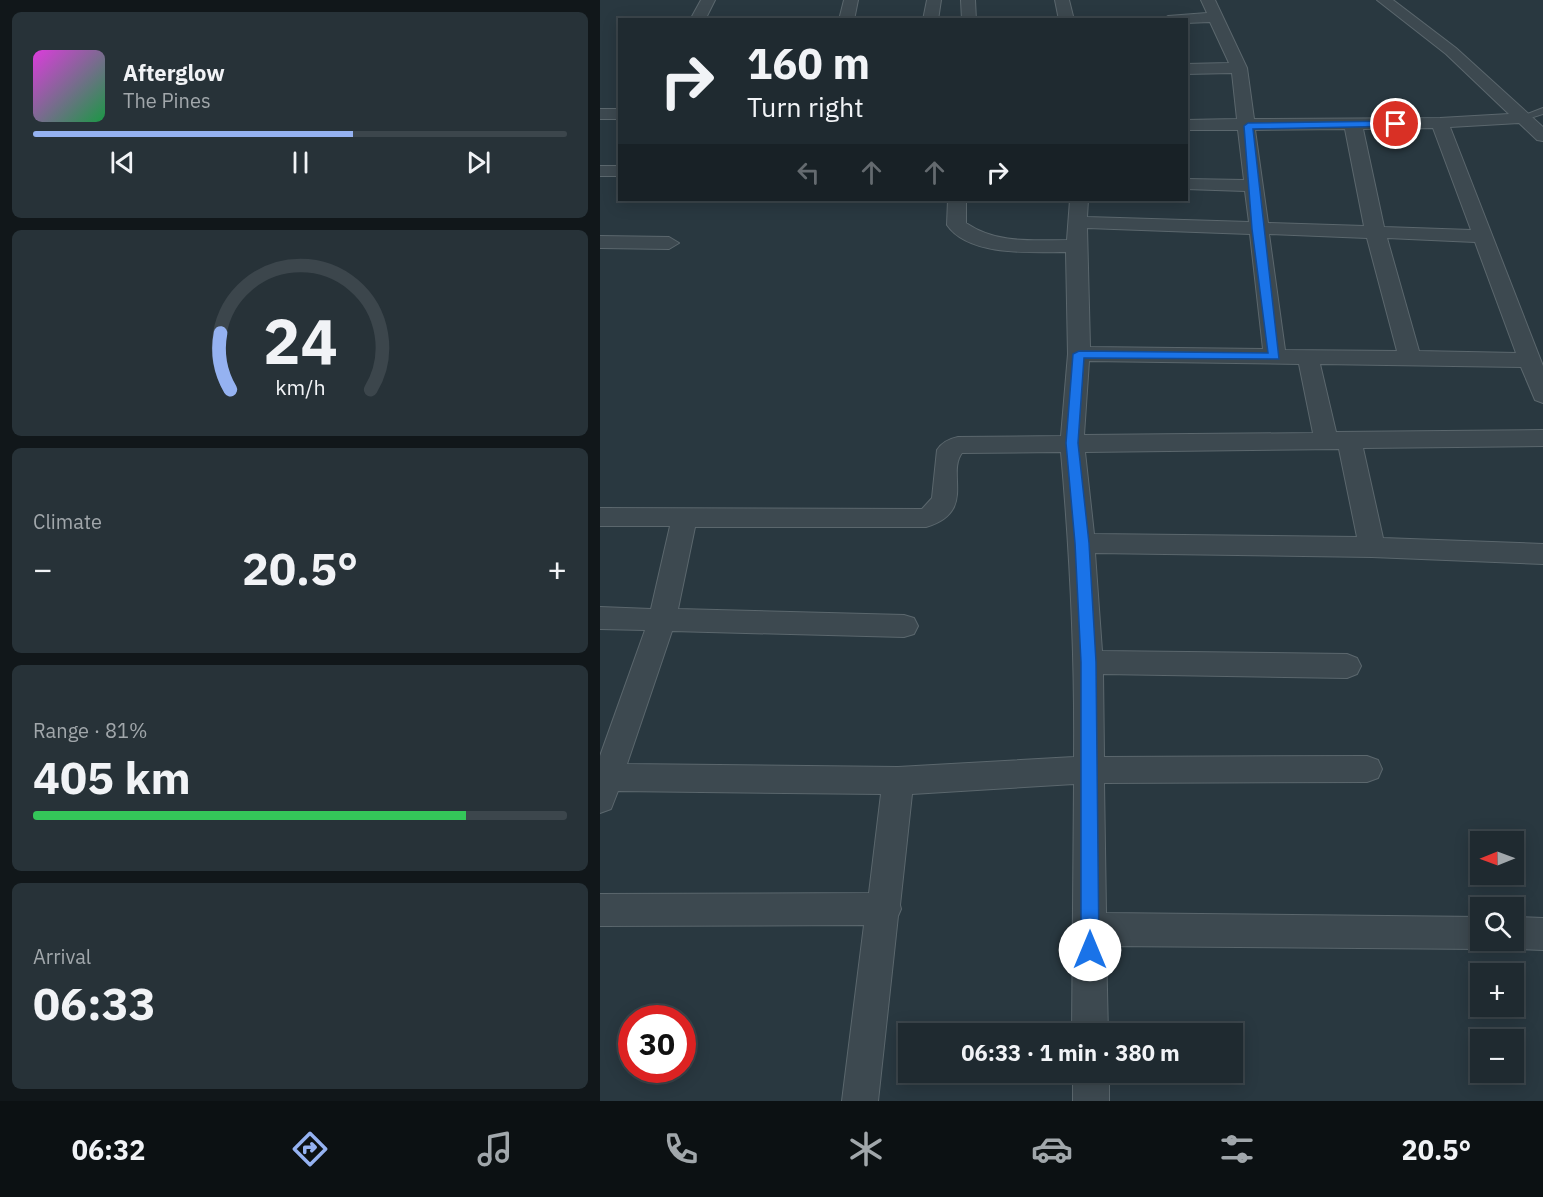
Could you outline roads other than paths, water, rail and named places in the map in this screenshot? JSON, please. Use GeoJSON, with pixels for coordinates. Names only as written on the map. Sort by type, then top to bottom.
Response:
{"type":"FeatureCollection","features":[{"type":"Feature","properties":{"kind":"street"},"geometry":{"type":"LineString","coordinates":[[698,18],[708,0]]}},
{"type":"Feature","properties":{"kind":"street"},"geometry":{"type":"LineString","coordinates":[[846,18],[851,0]]}},
{"type":"Feature","properties":{"kind":"street"},"geometry":{"type":"LineString","coordinates":[[930,18],[934,0]]}},
{"type":"Feature","properties":{"kind":"street"},"geometry":{"type":"LineString","coordinates":[[968,0],[969,18]]}},
{"type":"Feature","properties":{"kind":"street"},"geometry":{"type":"LineString","coordinates":[[1062,0],[1066,18]]}},
{"type":"Feature","properties":{"kind":"street"},"geometry":{"type":"LineString","coordinates":[[1208,0],[1239,68],[1248,126],[1257,229],[1275,357]]}},
{"type":"Feature","properties":{"kind":"street"},"geometry":{"type":"LineString","coordinates":[[1384,0],[1451,51],[1543,136]]}},
{"type":"Feature","properties":{"kind":"street"},"geometry":{"type":"LineString","coordinates":[[1188,19],[1216,17]]}},
{"type":"Feature","properties":{"kind":"street"},"geometry":{"type":"LineString","coordinates":[[1188,69],[1239,68]]}},
{"type":"Feature","properties":{"kind":"street"},"geometry":{"type":"LineString","coordinates":[[600,114],[618,114]]}},
{"type":"Feature","properties":{"kind":"street"},"geometry":{"type":"LineString","coordinates":[[1188,125],[1440,123],[1521,118]]}},
{"type":"Feature","properties":{"kind":"street"},"geometry":{"type":"LineString","coordinates":[[1440,123],[1543,395]]}},
{"type":"Feature","properties":{"kind":"street"},"geometry":{"type":"LineString","coordinates":[[1353,124],[1375,231],[1410,358]]}},
{"type":"Feature","properties":{"kind":"street"},"geometry":{"type":"LineString","coordinates":[[600,171],[618,171]]}},
{"type":"Feature","properties":{"kind":"street"},"geometry":{"type":"LineString","coordinates":[[1188,184],[1254,186]]}},
{"type":"Feature","properties":{"kind":"street"},"geometry":{"type":"LineString","coordinates":[[957,201],[957,225],[967,234],[984,242],[1001,245],[1078,223],[1482,236]]}},
{"type":"Feature","properties":{"kind":"street"},"geometry":{"type":"LineString","coordinates":[[1078,223],[1079,354],[1072,443],[1082,543],[1089,662],[1090,1023]]}},
{"type":"Feature","properties":{"kind":"street"},"geometry":{"type":"LineString","coordinates":[[600,242],[669,243]]}},
{"type":"Feature","properties":{"kind":"street"},"geometry":{"type":"LineString","coordinates":[[1079,354],[1530,360]]}},
{"type":"Feature","properties":{"kind":"street"},"geometry":{"type":"LineString","coordinates":[[1308,357],[1338,440],[1372,547]]}},
{"type":"Feature","properties":{"kind":"street"},"geometry":{"type":"LineString","coordinates":[[600,517],[926,518],[937,514],[943,505],[946,492],[946,459],[949,450],[958,445],[1543,438]]}},
{"type":"Feature","properties":{"kind":"street"},"geometry":{"type":"LineString","coordinates":[[684,519],[662,620],[602,784],[898,781],[1089,770],[1367,770]]}},
{"type":"Feature","properties":{"kind":"street"},"geometry":{"type":"LineString","coordinates":[[1082,543],[1372,547],[1543,554]]}},
{"type":"Feature","properties":{"kind":"street"},"geometry":{"type":"LineString","coordinates":[[600,618],[904,626]]}},
{"type":"Feature","properties":{"kind":"street"},"geometry":{"type":"LineString","coordinates":[[1089,662],[1347,666]]}},
{"type":"Feature","properties":{"kind":"street"},"geometry":{"type":"LineString","coordinates":[[861,1101],[898,781]]}},
{"type":"Feature","properties":{"kind":"street"},"geometry":{"type":"LineString","coordinates":[[600,910],[885,909]]}},
{"type":"Feature","properties":{"kind":"street"},"geometry":{"type":"LineString","coordinates":[[1090,928],[1470,933]]}},
{"type":"Feature","properties":{"kind":"street"},"geometry":{"type":"LineString","coordinates":[[1524,933],[1543,934]]}},
{"type":"Feature","properties":{"kind":"street"},"geometry":{"type":"LineString","coordinates":[[1091,1083],[1091,1101]]}},
{"type":"Feature","properties":{"kind":"lane"},"geometry":{"type":"LineString","coordinates":[[1521,118],[1543,111]]}}]}
